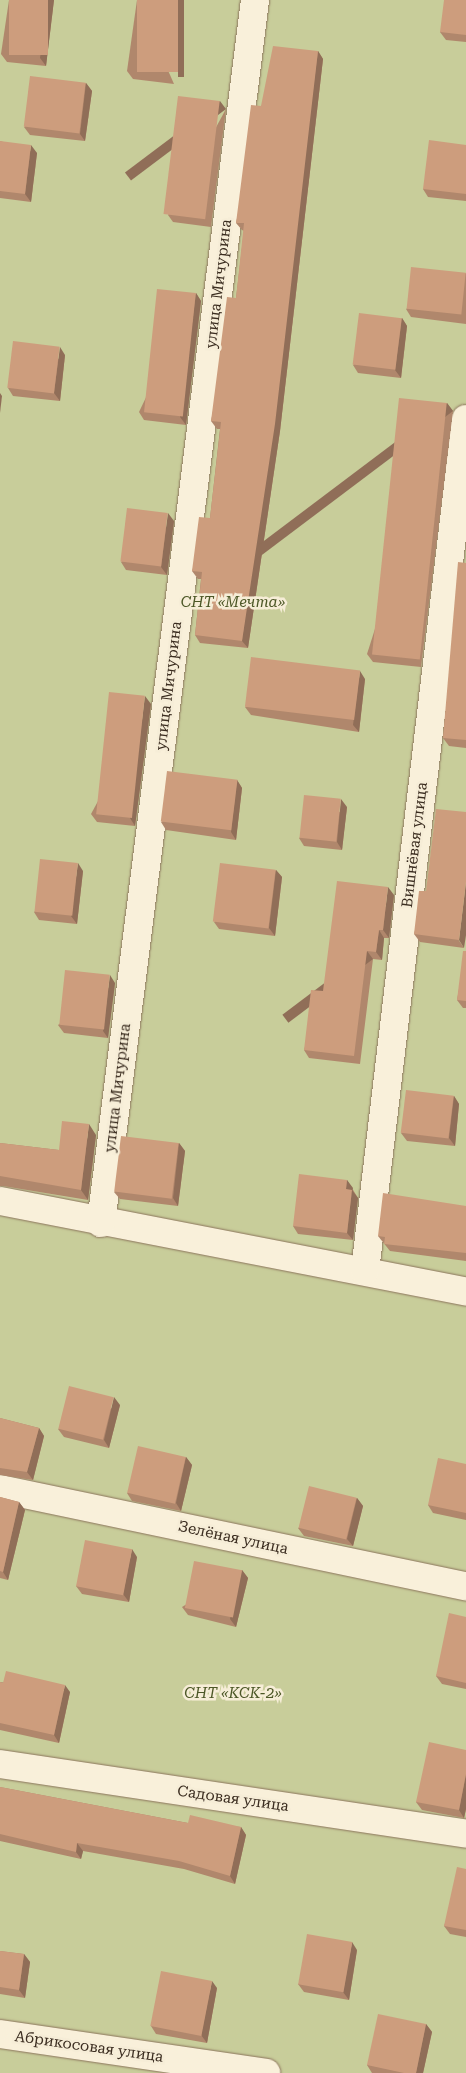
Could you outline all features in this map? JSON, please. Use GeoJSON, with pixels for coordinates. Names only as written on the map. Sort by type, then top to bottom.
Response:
{"type":"FeatureCollection","features":[{"type":"Feature","properties":{"kind":"street","name":"улица Мичурина"},"geometry":{"type":"LineString","coordinates":[[101,1223],[255,0]]}},
{"type":"Feature","properties":{"kind":"street","name":"Вишнёвая улица"},"geometry":{"type":"LineString","coordinates":[[365,1271],[466,419]]}},
{"type":"Feature","properties":{"kind":"street"},"geometry":{"type":"LineString","coordinates":[[0,1201],[101,1223],[365,1271],[466,1292]]}},
{"type":"Feature","properties":{"kind":"street","name":"Зелёная улица"},"geometry":{"type":"LineString","coordinates":[[0,1489],[466,1586]]}},
{"type":"Feature","properties":{"kind":"street","name":"Садовая улица"},"geometry":{"type":"LineString","coordinates":[[0,1764],[466,1834]]}},
{"type":"Feature","properties":{"kind":"street","name":"Абрикосовая улица"},"geometry":{"type":"LineString","coordinates":[[0,2034],[266,2073]]}},
{"type":"Feature","properties":{"kind":"green space","name":"СНТ «Мечта»"},"geometry":{"type":"Polygon","coordinates":[[[0,0],[466,0],[466,2073],[0,2073],[0,0]]]}},
{"type":"Feature","properties":{"kind":"building"},"geometry":{"type":"Polygon","coordinates":[[[9,0],[48,0],[48,55],[9,55],[9,0]]]}},
{"type":"Feature","properties":{"kind":"building"},"geometry":{"type":"Polygon","coordinates":[[[137,0],[178,0],[178,72],[137,72],[137,0]]]}},
{"type":"Feature","properties":{"kind":"building"},"geometry":{"type":"Polygon","coordinates":[[[444,0],[466,0],[466,35],[440,32],[444,0]]]}},
{"type":"Feature","properties":{"kind":"building"},"geometry":{"type":"Polygon","coordinates":[[[273,46],[318,51],[275,424],[242,641],[195,635],[202,572],[192,571],[199,517],[210,518],[221,422],[211,421],[227,297],[236,298],[244,223],[236,223],[251,105],[261,106],[273,46]]]}},
{"type":"Feature","properties":{"kind":"building"},"geometry":{"type":"Polygon","coordinates":[[[30,76],[86,83],[79,133],[24,127],[30,76]]]}},
{"type":"Feature","properties":{"kind":"building"},"geometry":{"type":"Polygon","coordinates":[[[178,96],[220,101],[205,219],[163,214],[178,96]]]}},
{"type":"Feature","properties":{"kind":"building"},"geometry":{"type":"Polygon","coordinates":[[[429,140],[466,145],[466,194],[423,189],[429,140]]]}},
{"type":"Feature","properties":{"kind":"building"},"geometry":{"type":"Polygon","coordinates":[[[0,141],[31,145],[25,194],[0,191],[0,141]]]}},
{"type":"Feature","properties":{"kind":"building"},"geometry":{"type":"Polygon","coordinates":[[[411,267],[466,273],[461,315],[407,309],[411,267]]]}},
{"type":"Feature","properties":{"kind":"building"},"geometry":{"type":"Polygon","coordinates":[[[157,289],[196,293],[183,416],[144,412],[157,289]]]}},
{"type":"Feature","properties":{"kind":"building"},"geometry":{"type":"Polygon","coordinates":[[[359,313],[402,318],[395,370],[353,365],[359,313]]]}},
{"type":"Feature","properties":{"kind":"building"},"geometry":{"type":"Polygon","coordinates":[[[13,341],[60,347],[54,393],[7,388],[13,341]]]}},
{"type":"Feature","properties":{"kind":"building"},"geometry":{"type":"Polygon","coordinates":[[[399,398],[447,403],[420,660],[372,655],[399,398]]]}},
{"type":"Feature","properties":{"kind":"building"},"geometry":{"type":"Polygon","coordinates":[[[127,508],[168,513],[161,567],[120,562],[127,508]]]}},
{"type":"Feature","properties":{"kind":"building"},"geometry":{"type":"Polygon","coordinates":[[[458,562],[466,563],[466,740],[443,738],[458,562]]]}},
{"type":"Feature","properties":{"kind":"building"},"geometry":{"type":"Polygon","coordinates":[[[251,657],[360,670],[354,720],[245,707],[251,657]]]}},
{"type":"Feature","properties":{"kind":"building"},"geometry":{"type":"Polygon","coordinates":[[[109,692],[145,696],[132,818],[96,814],[109,692]]]}},
{"type":"Feature","properties":{"kind":"building"},"geometry":{"type":"Polygon","coordinates":[[[167,771],[237,780],[231,830],[161,822],[167,771]]]}},
{"type":"Feature","properties":{"kind":"building"},"geometry":{"type":"Polygon","coordinates":[[[304,795],[341,799],[336,842],[300,838],[304,795]]]}},
{"type":"Feature","properties":{"kind":"building"},"geometry":{"type":"Polygon","coordinates":[[[436,809],[466,812],[466,882],[459,940],[414,934],[419,891],[426,891],[436,809]]]}},
{"type":"Feature","properties":{"kind":"building"},"geometry":{"type":"Polygon","coordinates":[[[40,859],[78,863],[72,916],[34,912],[40,859]]]}},
{"type":"Feature","properties":{"kind":"building"},"geometry":{"type":"Polygon","coordinates":[[[220,863],[276,870],[268,928],[213,922],[220,863]]]}},
{"type":"Feature","properties":{"kind":"building"},"geometry":{"type":"Polygon","coordinates":[[[337,881],[388,887],[383,930],[379,930],[376,952],[367,951],[354,1056],[304,1050],[311,990],[323,991],[337,881]]]}},
{"type":"Feature","properties":{"kind":"building"},"geometry":{"type":"Polygon","coordinates":[[[463,951],[466,951],[466,1001],[457,1000],[463,951]]]}},
{"type":"Feature","properties":{"kind":"building"},"geometry":{"type":"Polygon","coordinates":[[[65,970],[110,975],[104,1029],[59,1025],[65,970]]]}},
{"type":"Feature","properties":{"kind":"building"},"geometry":{"type":"Polygon","coordinates":[[[406,1090],[454,1096],[448,1139],[401,1133],[406,1090]]]}},
{"type":"Feature","properties":{"kind":"building"},"geometry":{"type":"Polygon","coordinates":[[[62,1121],[89,1124],[81,1190],[0,1176],[0,1143],[59,1150],[62,1121]]]}},
{"type":"Feature","properties":{"kind":"building"},"geometry":{"type":"Polygon","coordinates":[[[121,1136],[179,1143],[172,1199],[114,1192],[121,1136]]]}},
{"type":"Feature","properties":{"kind":"building"},"geometry":{"type":"Polygon","coordinates":[[[299,1174],[347,1180],[346,1189],[352,1190],[347,1233],[293,1226],[299,1174]]]}},
{"type":"Feature","properties":{"kind":"building"},"geometry":{"type":"Polygon","coordinates":[[[383,1193],[466,1206],[466,1253],[384,1244],[385,1237],[378,1236],[383,1193]]]}},
{"type":"Feature","properties":{"kind":"building"},"geometry":{"type":"Polygon","coordinates":[[[69,1386],[114,1397],[103,1440],[58,1429],[69,1386]]]}},
{"type":"Feature","properties":{"kind":"building"},"geometry":{"type":"Polygon","coordinates":[[[0,1418],[39,1428],[27,1472],[0,1468],[0,1418]]]}},
{"type":"Feature","properties":{"kind":"building"},"geometry":{"type":"Polygon","coordinates":[[[138,1446],[186,1457],[175,1504],[127,1493],[138,1446]]]}},
{"type":"Feature","properties":{"kind":"building"},"geometry":{"type":"Polygon","coordinates":[[[438,1458],[466,1464],[466,1513],[428,1505],[438,1458]]]}},
{"type":"Feature","properties":{"kind":"building"},"geometry":{"type":"Polygon","coordinates":[[[309,1486],[357,1498],[346,1540],[299,1528],[309,1486]]]}},
{"type":"Feature","properties":{"kind":"building"},"geometry":{"type":"Polygon","coordinates":[[[0,1497],[19,1502],[3,1572],[0,1571],[0,1497]]]}},
{"type":"Feature","properties":{"kind":"building"},"geometry":{"type":"Polygon","coordinates":[[[85,1540],[132,1549],[123,1595],[76,1586],[85,1540]]]}},
{"type":"Feature","properties":{"kind":"building"},"geometry":{"type":"Polygon","coordinates":[[[194,1561],[242,1570],[233,1617],[185,1608],[194,1561]]]}},
{"type":"Feature","properties":{"kind":"building"},"geometry":{"type":"Polygon","coordinates":[[[449,1613],[466,1617],[466,1683],[436,1676],[449,1613]]]}},
{"type":"Feature","properties":{"kind":"building"},"geometry":{"type":"Polygon","coordinates":[[[6,1671],[65,1685],[54,1735],[0,1723],[0,1682],[3,1683],[6,1671]]]}},
{"type":"Feature","properties":{"kind":"building"},"geometry":{"type":"Polygon","coordinates":[[[429,1742],[466,1750],[466,1774],[459,1810],[416,1802],[429,1742]]]}},
{"type":"Feature","properties":{"kind":"building"},"geometry":{"type":"Polygon","coordinates":[[[0,1787],[188,1823],[190,1815],[241,1827],[230,1876],[179,1861],[77,1843],[76,1852],[0,1834],[0,1787]]]}},
{"type":"Feature","properties":{"kind":"building"},"geometry":{"type":"Polygon","coordinates":[[[457,1867],[466,1869],[466,1930],[444,1926],[457,1867]]]}},
{"type":"Feature","properties":{"kind":"building"},"geometry":{"type":"Polygon","coordinates":[[[307,1934],[352,1942],[343,1992],[298,1984],[307,1934]]]}},
{"type":"Feature","properties":{"kind":"building"},"geometry":{"type":"Polygon","coordinates":[[[0,1951],[24,1954],[19,1990],[0,1987],[0,1951]]]}},
{"type":"Feature","properties":{"kind":"building"},"geometry":{"type":"Polygon","coordinates":[[[161,1971],[212,1981],[201,2036],[150,2026],[161,1971]]]}},
{"type":"Feature","properties":{"kind":"building"},"geometry":{"type":"Polygon","coordinates":[[[378,2014],[426,2024],[416,2073],[404,2073],[367,2065],[378,2014]]]}},
{"type":"Feature","properties":{"kind":"park label","name":"СНТ «КСК-2»"},"geometry":{"type":"Point","coordinates":[233,1694]}}]}
